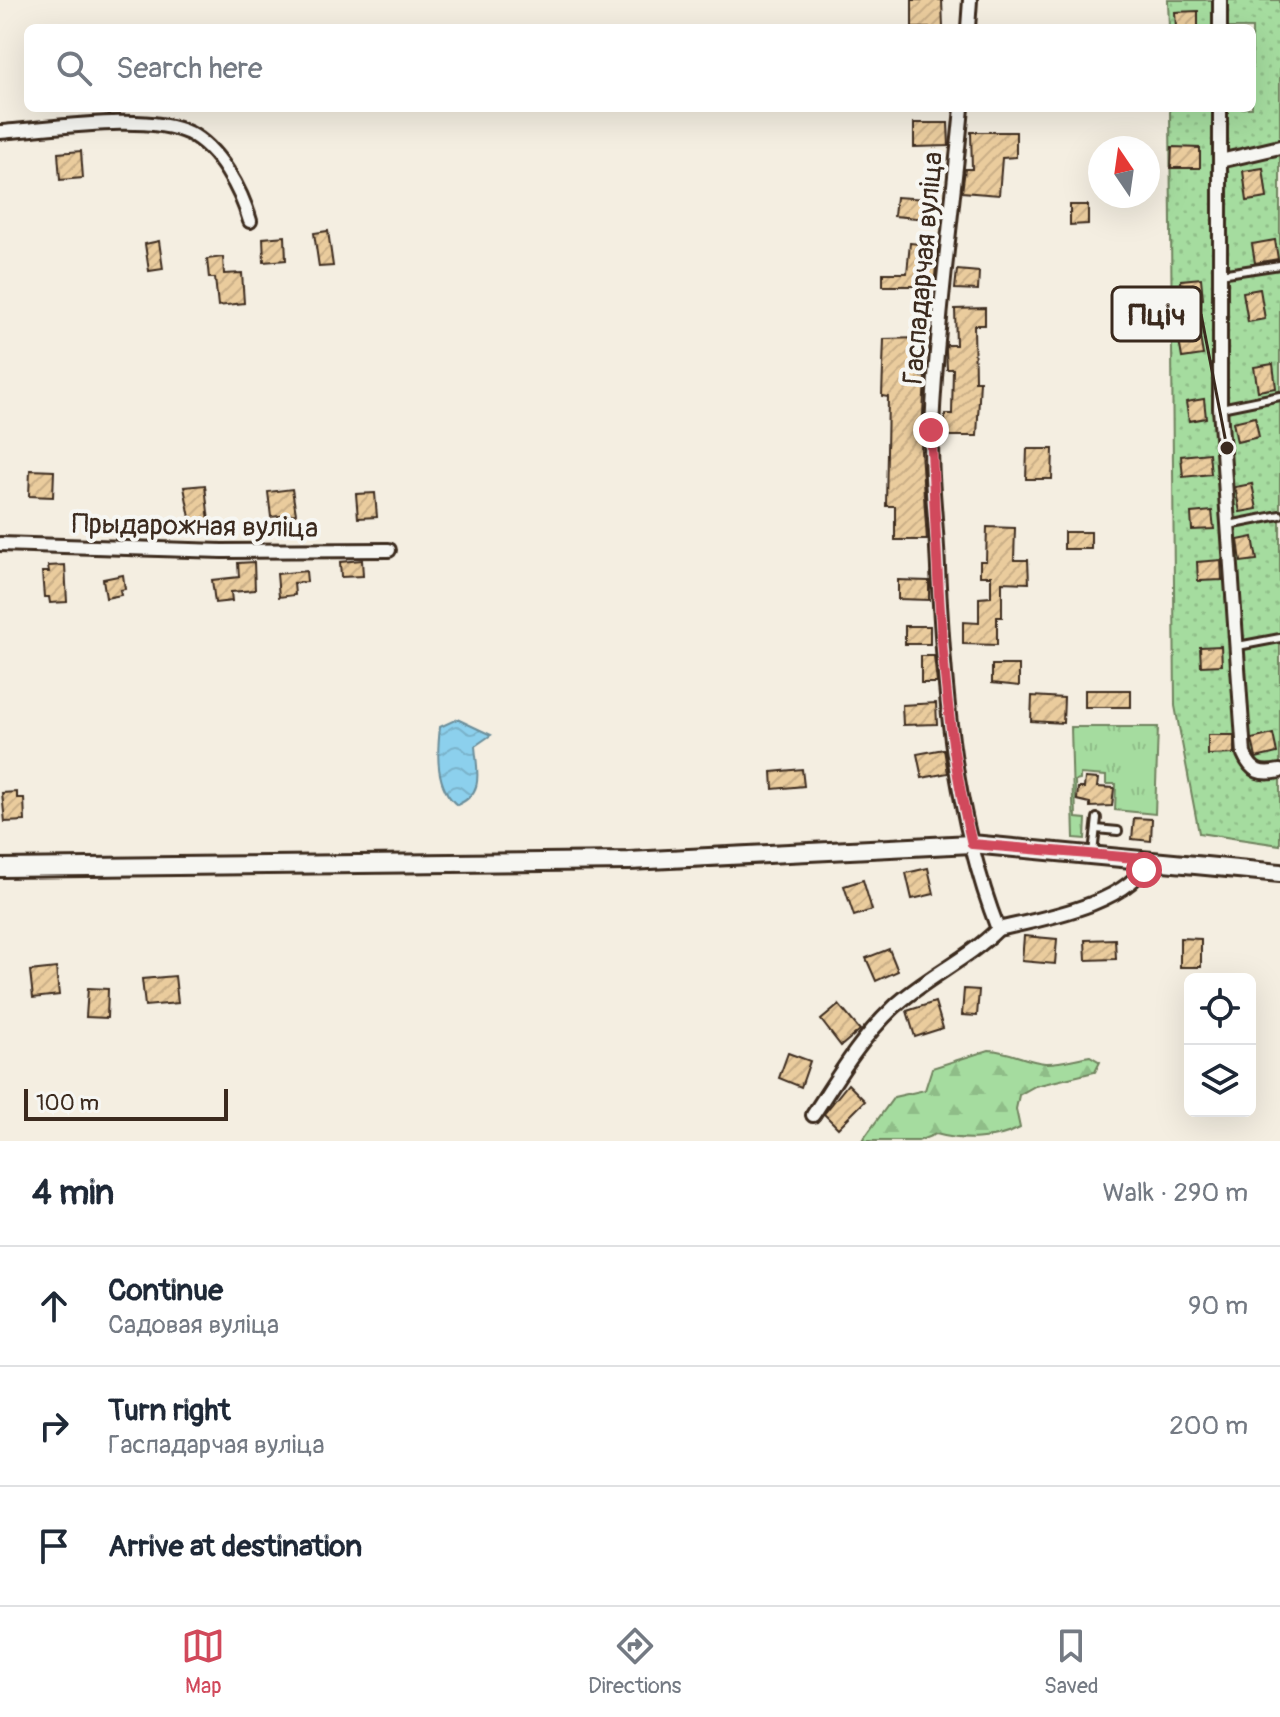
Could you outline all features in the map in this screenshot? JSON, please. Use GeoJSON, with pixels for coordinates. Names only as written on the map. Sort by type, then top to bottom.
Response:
{"type":"FeatureCollection","features":[{"type":"Feature","properties":{"kind":"street"},"geometry":{"type":"LineString","coordinates":[[968,24],[970,0]]}},
{"type":"Feature","properties":{"kind":"street"},"geometry":{"type":"LineString","coordinates":[[1220,0],[1220,24]]}},
{"type":"Feature","properties":{"kind":"street","name":"Гаспадарчая вуліца"},"geometry":{"type":"LineString","coordinates":[[962,112],[931,430],[947,693],[972,844],[998,929]]}},
{"type":"Feature","properties":{"kind":"street"},"geometry":{"type":"LineString","coordinates":[[1220,112],[1220,408],[1244,754],[1251,768],[1258,772],[1280,771]]}},
{"type":"Feature","properties":{"kind":"street"},"geometry":{"type":"LineString","coordinates":[[0,132],[118,123],[170,126],[207,146],[240,187],[250,221]]}},
{"type":"Feature","properties":{"kind":"street"},"geometry":{"type":"LineString","coordinates":[[1220,161],[1280,147]]}},
{"type":"Feature","properties":{"kind":"street","name":"Прыдарожная вуліца"},"geometry":{"type":"LineString","coordinates":[[0,544],[222,551],[389,550]]}},
{"type":"Feature","properties":{"kind":"street"},"geometry":{"type":"LineString","coordinates":[[1,868],[629,861],[972,844],[1280,873]]}},
{"type":"Feature","properties":{"kind":"street"},"geometry":{"type":"LineString","coordinates":[[813,1115],[859,1044],[896,1005],[982,945],[998,929],[1047,918],[1122,890],[1139,876],[1147,859]]}},
{"type":"Feature","properties":{"kind":"lane"},"geometry":{"type":"LineString","coordinates":[[1220,274],[1280,265]]}},
{"type":"Feature","properties":{"kind":"lane"},"geometry":{"type":"LineString","coordinates":[[1220,408],[1280,396]]}},
{"type":"Feature","properties":{"kind":"lane"},"geometry":{"type":"LineString","coordinates":[[1229,525],[1280,515]]}},
{"type":"Feature","properties":{"kind":"lane"},"geometry":{"type":"LineString","coordinates":[[1238,646],[1280,638]]}},
{"type":"Feature","properties":{"kind":"lane"},"geometry":{"type":"LineString","coordinates":[[1093,853],[1097,818]]}},
{"type":"Feature","properties":{"kind":"lane"},"geometry":{"type":"LineString","coordinates":[[1096,829],[1118,831]]}},
{"type":"Feature","properties":{"kind":"green space"},"geometry":{"type":"Polygon","coordinates":[[[1168,0],[1280,0],[1280,845],[1199,833],[1175,706],[1170,112],[1256,112],[1256,24],[1169,24],[1168,0]]]}},
{"type":"Feature","properties":{"kind":"green space"},"geometry":{"type":"Polygon","coordinates":[[[1071,727],[1158,727],[1155,814],[1115,810],[1116,784],[1106,784],[1106,776],[1080,774],[1080,780],[1075,781],[1076,818],[1086,819],[1085,839],[1074,838],[1071,727]]]}},
{"type":"Feature","properties":{"kind":"green space"},"geometry":{"type":"Polygon","coordinates":[[[989,1050],[1045,1063],[1090,1056],[1100,1062],[1095,1072],[1035,1086],[1019,1095],[1016,1109],[1020,1128],[1010,1132],[978,1138],[936,1134],[918,1141],[862,1141],[894,1097],[925,1090],[932,1068],[989,1050]]]}},
{"type":"Feature","properties":{"kind":"water"},"geometry":{"type":"Polygon","coordinates":[[[457,719],[491,735],[475,746],[476,788],[457,805],[445,789],[438,758],[440,727],[457,719]]]}},
{"type":"Feature","properties":{"kind":"building"},"geometry":{"type":"Polygon","coordinates":[[[912,0],[942,0],[943,24],[912,24],[912,0]]]}},
{"type":"Feature","properties":{"kind":"building"},"geometry":{"type":"Polygon","coordinates":[[[1198,11],[1198,24],[1176,24],[1175,12],[1198,11]]]}},
{"type":"Feature","properties":{"kind":"building"},"geometry":{"type":"Polygon","coordinates":[[[914,123],[948,123],[949,146],[914,147],[914,123]]]}},
{"type":"Feature","properties":{"kind":"building"},"geometry":{"type":"Polygon","coordinates":[[[971,132],[1016,132],[1016,157],[1002,158],[999,195],[962,192],[965,169],[972,169],[971,132]]]}},
{"type":"Feature","properties":{"kind":"building"},"geometry":{"type":"Polygon","coordinates":[[[1172,147],[1200,148],[1200,168],[1171,168],[1172,147]]]}},
{"type":"Feature","properties":{"kind":"building"},"geometry":{"type":"Polygon","coordinates":[[[81,151],[83,178],[60,180],[58,153],[81,151]]]}},
{"type":"Feature","properties":{"kind":"building"},"geometry":{"type":"Polygon","coordinates":[[[1263,168],[1267,198],[1247,201],[1243,171],[1263,168]]]}},
{"type":"Feature","properties":{"kind":"building"},"geometry":{"type":"Polygon","coordinates":[[[896,197],[942,200],[940,220],[894,216],[896,197]]]}},
{"type":"Feature","properties":{"kind":"building"},"geometry":{"type":"Polygon","coordinates":[[[1070,205],[1088,205],[1088,224],[1070,225],[1070,205]]]}},
{"type":"Feature","properties":{"kind":"building"},"geometry":{"type":"Polygon","coordinates":[[[328,231],[333,266],[319,267],[314,233],[328,231]]]}},
{"type":"Feature","properties":{"kind":"building"},"geometry":{"type":"Polygon","coordinates":[[[285,236],[286,260],[264,262],[263,238],[285,236]]]}},
{"type":"Feature","properties":{"kind":"building"},"geometry":{"type":"Polygon","coordinates":[[[1275,240],[1278,259],[1255,263],[1252,244],[1275,240]]]}},
{"type":"Feature","properties":{"kind":"building"},"geometry":{"type":"Polygon","coordinates":[[[159,241],[163,269],[149,271],[145,244],[159,241]]]}},
{"type":"Feature","properties":{"kind":"building"},"geometry":{"type":"Polygon","coordinates":[[[910,243],[938,246],[934,286],[883,286],[883,273],[907,273],[910,243]]]}},
{"type":"Feature","properties":{"kind":"building"},"geometry":{"type":"Polygon","coordinates":[[[223,257],[224,274],[242,273],[244,303],[218,306],[215,278],[209,278],[207,259],[223,257]]]}},
{"type":"Feature","properties":{"kind":"building"},"geometry":{"type":"Polygon","coordinates":[[[957,270],[979,272],[978,290],[955,289],[957,270]]]}},
{"type":"Feature","properties":{"kind":"building"},"geometry":{"type":"Polygon","coordinates":[[[1201,278],[1203,299],[1182,300],[1181,280],[1201,278]]]}},
{"type":"Feature","properties":{"kind":"building"},"geometry":{"type":"Polygon","coordinates":[[[1260,289],[1265,319],[1248,322],[1243,292],[1260,289]]]}},
{"type":"Feature","properties":{"kind":"building"},"geometry":{"type":"Polygon","coordinates":[[[985,308],[985,325],[974,325],[975,381],[980,381],[977,436],[945,436],[945,414],[952,414],[953,369],[947,369],[946,349],[947,345],[956,345],[955,309],[985,308]]]}},
{"type":"Feature","properties":{"kind":"building"},"geometry":{"type":"Polygon","coordinates":[[[1200,337],[1203,355],[1182,358],[1179,340],[1200,337]]]}},
{"type":"Feature","properties":{"kind":"building"},"geometry":{"type":"Polygon","coordinates":[[[920,338],[921,377],[925,377],[921,451],[927,540],[895,540],[895,506],[886,506],[888,397],[882,396],[884,339],[920,338]]]}},
{"type":"Feature","properties":{"kind":"building"},"geometry":{"type":"Polygon","coordinates":[[[1273,364],[1276,388],[1258,391],[1254,367],[1273,364]]]}},
{"type":"Feature","properties":{"kind":"building"},"geometry":{"type":"Polygon","coordinates":[[[1204,399],[1206,418],[1189,421],[1186,402],[1204,399]]]}},
{"type":"Feature","properties":{"kind":"building"},"geometry":{"type":"Polygon","coordinates":[[[1255,417],[1259,437],[1237,442],[1233,422],[1255,417]]]}},
{"type":"Feature","properties":{"kind":"building"},"geometry":{"type":"Polygon","coordinates":[[[1027,449],[1053,449],[1052,479],[1026,479],[1027,449]]]}},
{"type":"Feature","properties":{"kind":"building"},"geometry":{"type":"Polygon","coordinates":[[[1209,453],[1211,474],[1183,477],[1181,456],[1209,453]]]}},
{"type":"Feature","properties":{"kind":"building"},"geometry":{"type":"Polygon","coordinates":[[[30,470],[54,471],[53,497],[29,496],[30,470]]]}},
{"type":"Feature","properties":{"kind":"building"},"geometry":{"type":"Polygon","coordinates":[[[1252,484],[1257,509],[1240,512],[1235,487],[1252,484]]]}},
{"type":"Feature","properties":{"kind":"building"},"geometry":{"type":"Polygon","coordinates":[[[205,485],[210,531],[193,533],[184,487],[205,485]]]}},
{"type":"Feature","properties":{"kind":"building"},"geometry":{"type":"Polygon","coordinates":[[[292,489],[296,514],[271,517],[268,492],[292,489]]]}},
{"type":"Feature","properties":{"kind":"building"},"geometry":{"type":"Polygon","coordinates":[[[375,493],[377,517],[358,518],[356,494],[375,493]]]}},
{"type":"Feature","properties":{"kind":"building"},"geometry":{"type":"Polygon","coordinates":[[[1212,511],[1214,529],[1192,530],[1191,513],[1212,511]]]}},
{"type":"Feature","properties":{"kind":"building"},"geometry":{"type":"Polygon","coordinates":[[[987,527],[1015,528],[1014,560],[1028,560],[1029,583],[1002,582],[1002,617],[997,617],[997,645],[963,644],[963,622],[979,623],[979,598],[991,597],[991,576],[980,576],[980,561],[986,561],[987,527]]]}},
{"type":"Feature","properties":{"kind":"building"},"geometry":{"type":"Polygon","coordinates":[[[1064,532],[1091,532],[1091,549],[1064,549],[1064,532]]]}},
{"type":"Feature","properties":{"kind":"building"},"geometry":{"type":"Polygon","coordinates":[[[1253,537],[1257,560],[1241,562],[1238,540],[1253,537]]]}},
{"type":"Feature","properties":{"kind":"building"},"geometry":{"type":"Polygon","coordinates":[[[362,560],[363,576],[341,577],[340,562],[362,560]]]}},
{"type":"Feature","properties":{"kind":"building"},"geometry":{"type":"Polygon","coordinates":[[[1221,560],[1222,580],[1198,581],[1197,562],[1221,560]]]}},
{"type":"Feature","properties":{"kind":"building"},"geometry":{"type":"Polygon","coordinates":[[[254,562],[255,590],[231,592],[232,601],[215,603],[212,580],[239,577],[238,563],[254,562]]]}},
{"type":"Feature","properties":{"kind":"building"},"geometry":{"type":"Polygon","coordinates":[[[65,565],[67,602],[50,603],[49,597],[44,597],[42,572],[49,572],[48,566],[65,565]]]}},
{"type":"Feature","properties":{"kind":"building"},"geometry":{"type":"Polygon","coordinates":[[[306,571],[307,582],[294,583],[295,595],[279,597],[277,574],[306,571]]]}},
{"type":"Feature","properties":{"kind":"building"},"geometry":{"type":"Polygon","coordinates":[[[123,575],[125,589],[120,590],[121,595],[106,598],[103,579],[123,575]]]}},
{"type":"Feature","properties":{"kind":"building"},"geometry":{"type":"Polygon","coordinates":[[[898,580],[929,581],[929,600],[898,599],[898,580]]]}},
{"type":"Feature","properties":{"kind":"building"},"geometry":{"type":"Polygon","coordinates":[[[905,626],[930,626],[930,644],[905,644],[905,626]]]}},
{"type":"Feature","properties":{"kind":"building"},"geometry":{"type":"Polygon","coordinates":[[[1221,646],[1222,665],[1201,666],[1200,647],[1221,646]]]}},
{"type":"Feature","properties":{"kind":"building"},"geometry":{"type":"Polygon","coordinates":[[[921,656],[934,656],[937,683],[921,683],[921,656]]]}},
{"type":"Feature","properties":{"kind":"building"},"geometry":{"type":"Polygon","coordinates":[[[992,665],[1019,665],[1019,686],[992,683],[992,665]]]}},
{"type":"Feature","properties":{"kind":"building"},"geometry":{"type":"Polygon","coordinates":[[[1085,690],[1131,690],[1131,707],[1085,707],[1085,690]]]}},
{"type":"Feature","properties":{"kind":"building"},"geometry":{"type":"Polygon","coordinates":[[[1032,696],[1064,698],[1063,723],[1031,721],[1032,696]]]}},
{"type":"Feature","properties":{"kind":"building"},"geometry":{"type":"Polygon","coordinates":[[[936,703],[937,724],[903,725],[902,705],[936,703]]]}},
{"type":"Feature","properties":{"kind":"building"},"geometry":{"type":"Polygon","coordinates":[[[1273,734],[1277,753],[1256,758],[1252,739],[1273,734]]]}},
{"type":"Feature","properties":{"kind":"building"},"geometry":{"type":"Polygon","coordinates":[[[1208,735],[1234,735],[1234,754],[1208,755],[1208,735]]]}},
{"type":"Feature","properties":{"kind":"building"},"geometry":{"type":"Polygon","coordinates":[[[944,749],[948,773],[922,778],[917,754],[944,749]]]}},
{"type":"Feature","properties":{"kind":"building"},"geometry":{"type":"Polygon","coordinates":[[[802,769],[804,786],[773,789],[772,772],[802,769]]]}},
{"type":"Feature","properties":{"kind":"building"},"geometry":{"type":"Polygon","coordinates":[[[1085,778],[1098,779],[1097,787],[1114,788],[1112,806],[1090,807],[1090,803],[1077,800],[1078,788],[1084,788],[1085,778]]]}},
{"type":"Feature","properties":{"kind":"building"},"geometry":{"type":"Polygon","coordinates":[[[17,792],[17,798],[24,798],[25,821],[5,822],[2,793],[17,792]]]}},
{"type":"Feature","properties":{"kind":"building"},"geometry":{"type":"Polygon","coordinates":[[[1134,818],[1152,819],[1151,841],[1132,839],[1134,818]]]}},
{"type":"Feature","properties":{"kind":"building"},"geometry":{"type":"Polygon","coordinates":[[[928,868],[934,894],[912,899],[906,873],[928,868]]]}},
{"type":"Feature","properties":{"kind":"building"},"geometry":{"type":"Polygon","coordinates":[[[863,880],[872,910],[854,916],[844,886],[863,880]]]}},
{"type":"Feature","properties":{"kind":"building"},"geometry":{"type":"Polygon","coordinates":[[[1024,936],[1057,939],[1055,964],[1022,961],[1024,936]]]}},
{"type":"Feature","properties":{"kind":"building"},"geometry":{"type":"Polygon","coordinates":[[[1180,938],[1201,939],[1201,967],[1180,967],[1180,938]]]}},
{"type":"Feature","properties":{"kind":"building"},"geometry":{"type":"Polygon","coordinates":[[[1115,939],[1116,959],[1086,960],[1085,940],[1115,939]]]}},
{"type":"Feature","properties":{"kind":"building"},"geometry":{"type":"Polygon","coordinates":[[[889,949],[898,971],[876,981],[866,958],[889,949]]]}},
{"type":"Feature","properties":{"kind":"building"},"geometry":{"type":"Polygon","coordinates":[[[56,968],[59,995],[33,998],[30,971],[56,968]]]}},
{"type":"Feature","properties":{"kind":"building"},"geometry":{"type":"Polygon","coordinates":[[[175,976],[178,1003],[145,1006],[142,979],[175,976]]]}},
{"type":"Feature","properties":{"kind":"building"},"geometry":{"type":"Polygon","coordinates":[[[88,988],[108,989],[107,1018],[86,1017],[88,988]]]}},
{"type":"Feature","properties":{"kind":"building"},"geometry":{"type":"Polygon","coordinates":[[[964,989],[979,990],[977,1016],[962,1015],[964,989]]]}},
{"type":"Feature","properties":{"kind":"building"},"geometry":{"type":"Polygon","coordinates":[[[935,1002],[943,1028],[915,1037],[907,1011],[935,1002]]]}},
{"type":"Feature","properties":{"kind":"building"},"geometry":{"type":"Polygon","coordinates":[[[839,1005],[860,1030],[841,1046],[821,1020],[839,1005]]]}},
{"type":"Feature","properties":{"kind":"building"},"geometry":{"type":"Polygon","coordinates":[[[788,1053],[810,1061],[801,1087],[779,1078],[788,1053]]]}},
{"type":"Feature","properties":{"kind":"building"},"geometry":{"type":"Polygon","coordinates":[[[848,1084],[865,1101],[838,1128],[824,1114],[848,1084]]]}},
{"type":"Feature","properties":{"kind":"place","name":"Пціч"},"geometry":{"type":"Point","coordinates":[1227,448]}},
{"type":"Feature","properties":{"kind":"route"},"geometry":{"type":"LineString","coordinates":[[931,430],[941,633],[950,723],[972,844],[1147,859],[1144,870]]}}]}
